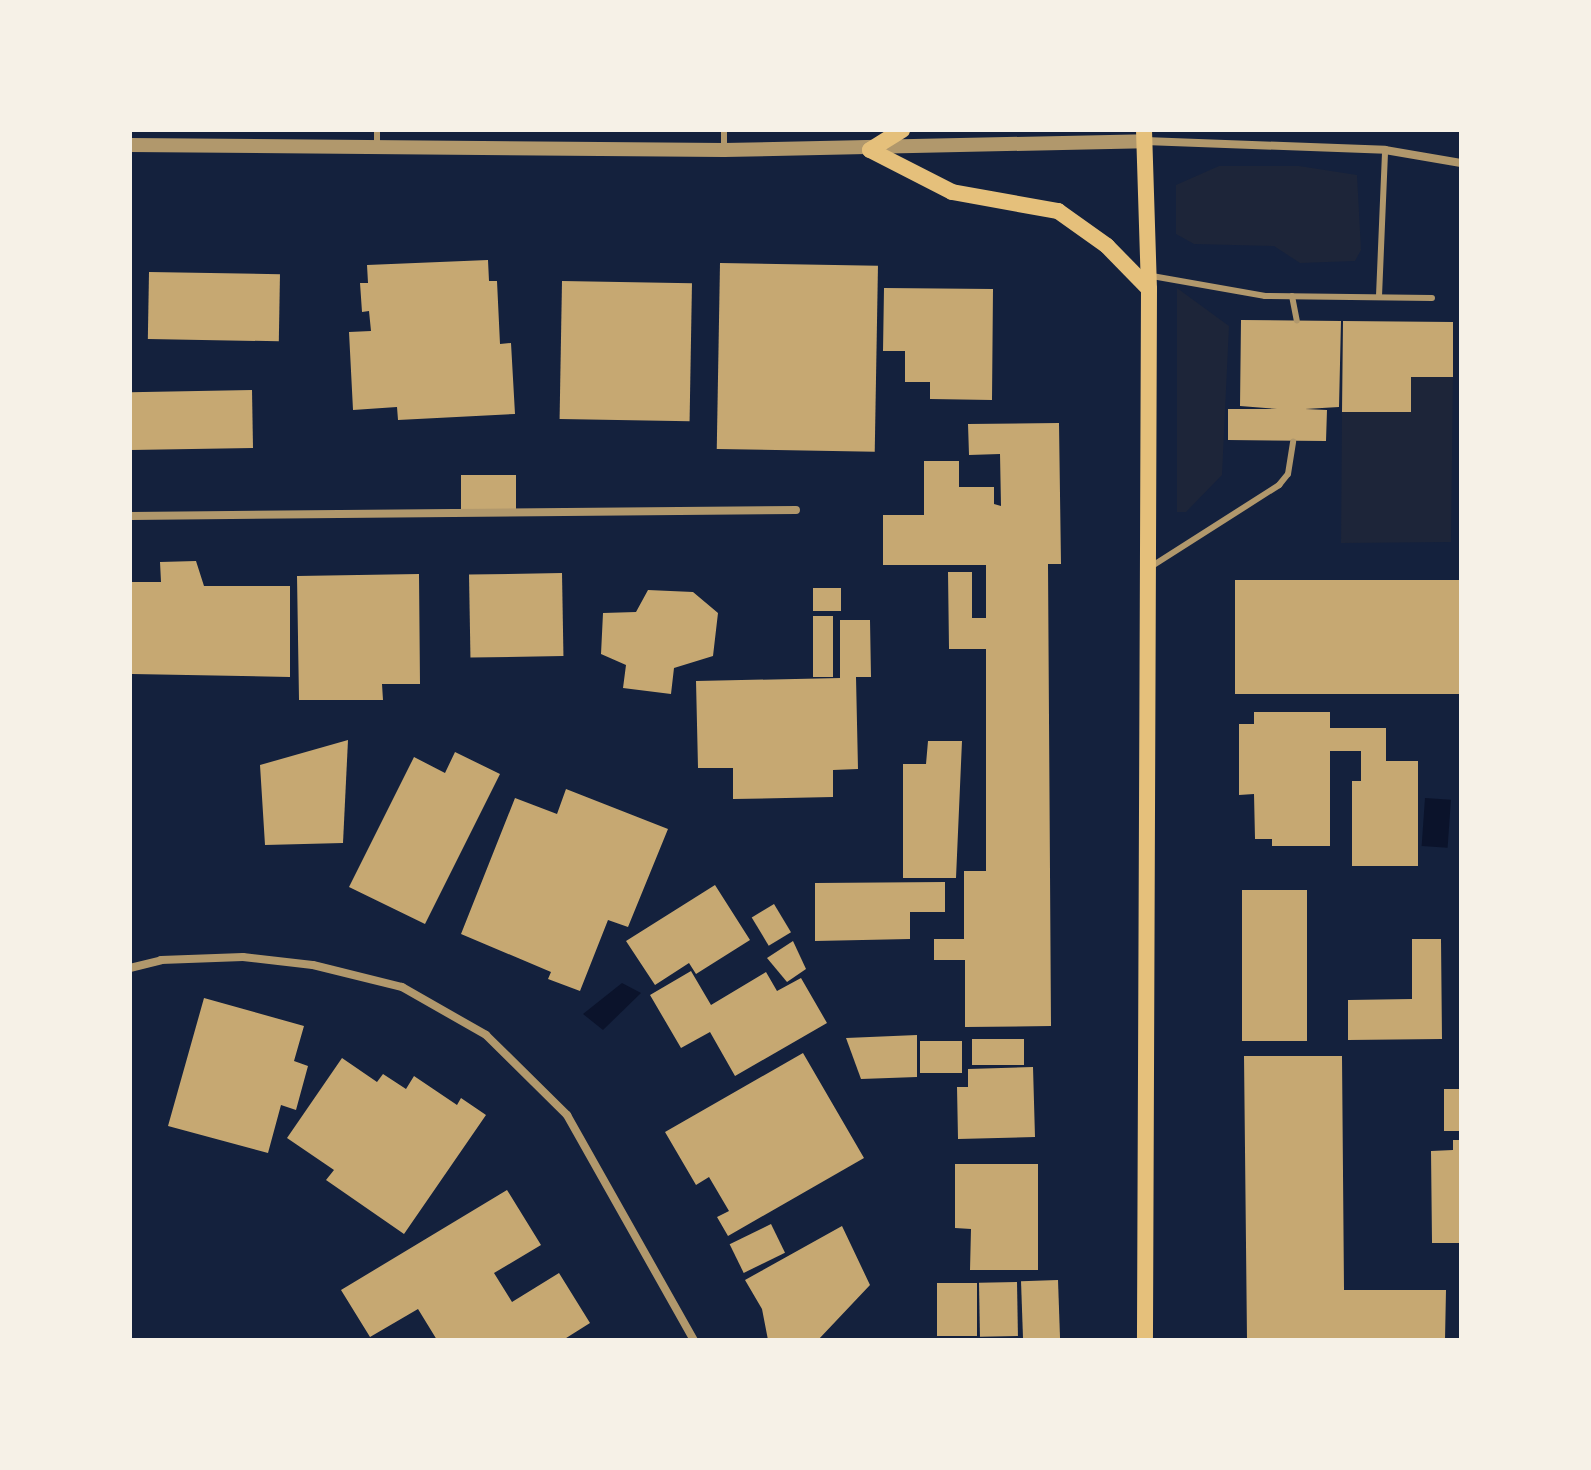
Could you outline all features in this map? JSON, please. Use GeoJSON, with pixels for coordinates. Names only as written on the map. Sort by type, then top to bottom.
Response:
{"type":"FeatureCollection","features":[{"type":"Feature","properties":{"kind":"main road"},"geometry":{"type":"LineString","coordinates":[[870,150],[902,130]]}},
{"type":"Feature","properties":{"kind":"main road"},"geometry":{"type":"LineString","coordinates":[[1145,136],[1149,282],[1145,1340]]}},
{"type":"Feature","properties":{"kind":"main road"},"geometry":{"type":"LineString","coordinates":[[870,150],[952,192],[1058,211],[1107,246],[1149,282]]}},
{"type":"Feature","properties":{"kind":"street"},"geometry":{"type":"LineString","coordinates":[[130,145],[870,150],[1145,136],[1385,150],[1461,163]]}},
{"type":"Feature","properties":{"kind":"street"},"geometry":{"type":"LineString","coordinates":[[130,516],[796,510]]}},
{"type":"Feature","properties":{"kind":"street"},"geometry":{"type":"LineString","coordinates":[[130,968],[161,960],[243,957],[313,965],[402,987],[486,1035],[567,1115],[694,1340]]}},
{"type":"Feature","properties":{"kind":"lane"},"geometry":{"type":"LineString","coordinates":[[377,130],[378,149]]}},
{"type":"Feature","properties":{"kind":"lane"},"geometry":{"type":"LineString","coordinates":[[724,130],[724,150]]}},
{"type":"Feature","properties":{"kind":"lane"},"geometry":{"type":"LineString","coordinates":[[1379,296],[1385,150]]}},
{"type":"Feature","properties":{"kind":"lane"},"geometry":{"type":"LineString","coordinates":[[1149,282],[1218,292],[1432,298]]}},
{"type":"Feature","properties":{"kind":"lane"},"geometry":{"type":"LineString","coordinates":[[1292,296],[1297,321]]}},
{"type":"Feature","properties":{"kind":"lane"},"geometry":{"type":"LineString","coordinates":[[1149,568],[1279,485],[1293,460],[1293,441]]}},
{"type":"Feature","properties":{"kind":"shaded area"},"geometry":{"type":"Polygon","coordinates":[[[1219,166],[1299,166],[1357,175],[1361,250],[1355,261],[1300,263],[1274,246],[1194,244],[1176,234],[1176,185],[1219,166]]]}},
{"type":"Feature","properties":{"kind":"shaded area"},"geometry":{"type":"Polygon","coordinates":[[[1177,288],[1229,326],[1222,475],[1186,512],[1177,512],[1177,288]]]}},
{"type":"Feature","properties":{"kind":"shaded area"},"geometry":{"type":"Polygon","coordinates":[[[1411,377],[1453,377],[1451,542],[1341,543],[1342,412],[1410,412],[1411,377]]]}},
{"type":"Feature","properties":{"kind":"shaded area"},"geometry":{"type":"Polygon","coordinates":[[[1425,798],[1451,800],[1448,848],[1422,846],[1425,798]]]}},
{"type":"Feature","properties":{"kind":"shaded area"},"geometry":{"type":"Polygon","coordinates":[[[622,983],[641,993],[603,1030],[583,1014],[622,983]]]}},
{"type":"Feature","properties":{"kind":"building"},"geometry":{"type":"Polygon","coordinates":[[[488,260],[489,281],[497,281],[500,344],[511,343],[515,414],[398,420],[397,407],[353,410],[349,332],[371,331],[369,311],[362,312],[360,283],[368,283],[367,265],[488,260]]]}},
{"type":"Feature","properties":{"kind":"building"},"geometry":{"type":"Polygon","coordinates":[[[720,263],[878,266],[875,452],[717,449],[720,263]]]}},
{"type":"Feature","properties":{"kind":"building"},"geometry":{"type":"Polygon","coordinates":[[[149,272],[280,274],[279,341],[148,339],[149,272]]]}},
{"type":"Feature","properties":{"kind":"building"},"geometry":{"type":"Polygon","coordinates":[[[562,281],[692,283],[690,421],[560,419],[562,281]]]}},
{"type":"Feature","properties":{"kind":"building"},"geometry":{"type":"Polygon","coordinates":[[[884,288],[993,289],[992,400],[930,399],[930,382],[905,382],[905,351],[883,351],[884,288]]]}},
{"type":"Feature","properties":{"kind":"building"},"geometry":{"type":"Polygon","coordinates":[[[1241,320],[1341,321],[1339,407],[1305,409],[1327,410],[1326,441],[1228,440],[1228,409],[1277,409],[1240,406],[1241,320]]]}},
{"type":"Feature","properties":{"kind":"building"},"geometry":{"type":"Polygon","coordinates":[[[1343,321],[1453,322],[1453,377],[1411,377],[1411,412],[1342,412],[1343,321]]]}},
{"type":"Feature","properties":{"kind":"building"},"geometry":{"type":"Polygon","coordinates":[[[252,390],[253,448],[131,450],[130,392],[252,390]]]}},
{"type":"Feature","properties":{"kind":"building"},"geometry":{"type":"Polygon","coordinates":[[[1059,423],[1061,564],[1048,564],[1051,1026],[965,1027],[965,960],[934,960],[934,939],[964,939],[964,871],[986,871],[986,649],[949,649],[948,572],[972,572],[972,618],[986,618],[986,565],[883,565],[883,515],[924,515],[924,461],[959,461],[959,487],[994,487],[994,504],[1001,506],[1000,454],[969,455],[968,424],[1059,423]]]}},
{"type":"Feature","properties":{"kind":"building"},"geometry":{"type":"Polygon","coordinates":[[[461,475],[516,475],[516,509],[461,509],[461,475]]]}},
{"type":"Feature","properties":{"kind":"building"},"geometry":{"type":"Polygon","coordinates":[[[196,561],[204,586],[290,586],[290,677],[132,674],[132,582],[161,582],[160,562],[196,561]]]}},
{"type":"Feature","properties":{"kind":"building"},"geometry":{"type":"Polygon","coordinates":[[[562,573],[563,656],[470,658],[469,575],[562,573]]]}},
{"type":"Feature","properties":{"kind":"building"},"geometry":{"type":"Polygon","coordinates":[[[419,574],[420,684],[382,684],[383,700],[299,700],[297,576],[419,574]]]}},
{"type":"Feature","properties":{"kind":"building"},"geometry":{"type":"Polygon","coordinates":[[[1235,580],[1461,580],[1461,694],[1235,694],[1235,580]]]}},
{"type":"Feature","properties":{"kind":"building"},"geometry":{"type":"Polygon","coordinates":[[[813,588],[841,588],[841,611],[813,611],[813,588]]]}},
{"type":"Feature","properties":{"kind":"building"},"geometry":{"type":"Polygon","coordinates":[[[648,590],[693,592],[718,613],[713,656],[674,668],[671,694],[623,688],[626,665],[601,654],[603,613],[636,612],[648,590]]]}},
{"type":"Feature","properties":{"kind":"building"},"geometry":{"type":"Polygon","coordinates":[[[813,616],[833,616],[833,677],[813,677],[813,616]]]}},
{"type":"Feature","properties":{"kind":"building"},"geometry":{"type":"Polygon","coordinates":[[[840,620],[870,620],[871,677],[856,677],[858,769],[833,770],[833,797],[733,799],[733,768],[698,768],[696,681],[840,678],[840,620]]]}},
{"type":"Feature","properties":{"kind":"building"},"geometry":{"type":"Polygon","coordinates":[[[1254,712],[1330,712],[1330,728],[1386,728],[1386,761],[1418,761],[1418,866],[1352,866],[1352,781],[1361,781],[1361,751],[1330,751],[1330,846],[1272,846],[1272,839],[1255,839],[1254,794],[1239,795],[1239,724],[1254,724],[1254,712]]]}},
{"type":"Feature","properties":{"kind":"building"},"geometry":{"type":"Polygon","coordinates":[[[348,740],[343,843],[265,845],[260,765],[348,740]]]}},
{"type":"Feature","properties":{"kind":"building"},"geometry":{"type":"Polygon","coordinates":[[[928,741],[962,741],[956,878],[903,878],[903,764],[926,764],[928,741]]]}},
{"type":"Feature","properties":{"kind":"building"},"geometry":{"type":"Polygon","coordinates":[[[455,752],[500,774],[425,924],[349,887],[414,757],[445,773],[455,752]]]}},
{"type":"Feature","properties":{"kind":"building"},"geometry":{"type":"Polygon","coordinates":[[[566,789],[668,829],[628,927],[608,920],[580,991],[548,979],[551,972],[461,934],[515,798],[557,814],[566,789]]]}},
{"type":"Feature","properties":{"kind":"building"},"geometry":{"type":"Polygon","coordinates":[[[945,882],[945,912],[910,912],[910,939],[815,941],[815,883],[945,882]]]}},
{"type":"Feature","properties":{"kind":"building"},"geometry":{"type":"Polygon","coordinates":[[[715,885],[750,940],[696,974],[689,963],[655,985],[626,941],[715,885]]]}},
{"type":"Feature","properties":{"kind":"building"},"geometry":{"type":"Polygon","coordinates":[[[1242,890],[1307,890],[1307,1041],[1242,1041],[1242,890]]]}},
{"type":"Feature","properties":{"kind":"building"},"geometry":{"type":"Polygon","coordinates":[[[774,904],[791,932],[769,946],[752,917],[774,904]]]}},
{"type":"Feature","properties":{"kind":"building"},"geometry":{"type":"Polygon","coordinates":[[[1412,939],[1441,939],[1442,1039],[1348,1040],[1348,1000],[1412,999],[1412,939]]]}},
{"type":"Feature","properties":{"kind":"building"},"geometry":{"type":"Polygon","coordinates":[[[793,941],[806,969],[787,982],[767,958],[793,941]]]}},
{"type":"Feature","properties":{"kind":"building"},"geometry":{"type":"Polygon","coordinates":[[[691,971],[711,1005],[766,972],[777,991],[801,978],[827,1023],[735,1076],[710,1032],[681,1048],[650,995],[691,971]]]}},
{"type":"Feature","properties":{"kind":"building"},"geometry":{"type":"Polygon","coordinates":[[[204,998],[304,1026],[294,1061],[308,1066],[296,1110],[281,1105],[268,1153],[168,1126],[204,998]]]}},
{"type":"Feature","properties":{"kind":"building"},"geometry":{"type":"Polygon","coordinates":[[[917,1035],[917,1077],[861,1079],[846,1038],[917,1035]]]}},
{"type":"Feature","properties":{"kind":"building"},"geometry":{"type":"Polygon","coordinates":[[[972,1039],[1024,1039],[1024,1065],[972,1065],[972,1039]]]}},
{"type":"Feature","properties":{"kind":"building"},"geometry":{"type":"Polygon","coordinates":[[[920,1041],[962,1041],[962,1073],[920,1073],[920,1041]]]}},
{"type":"Feature","properties":{"kind":"building"},"geometry":{"type":"Polygon","coordinates":[[[803,1053],[864,1158],[728,1236],[717,1217],[729,1211],[709,1177],[696,1185],[665,1132],[803,1053]]]}},
{"type":"Feature","properties":{"kind":"building"},"geometry":{"type":"Polygon","coordinates":[[[1244,1056],[1342,1056],[1344,1290],[1446,1290],[1445,1340],[1247,1340],[1244,1056]]]}},
{"type":"Feature","properties":{"kind":"building"},"geometry":{"type":"Polygon","coordinates":[[[342,1058],[377,1082],[383,1074],[406,1089],[414,1076],[457,1105],[461,1098],[486,1115],[404,1234],[326,1180],[334,1170],[287,1138],[342,1058]]]}},
{"type":"Feature","properties":{"kind":"building"},"geometry":{"type":"Polygon","coordinates":[[[1033,1067],[1035,1137],[958,1139],[957,1087],[968,1087],[968,1069],[1033,1067]]]}},
{"type":"Feature","properties":{"kind":"building"},"geometry":{"type":"Polygon","coordinates":[[[1444,1089],[1461,1089],[1461,1131],[1444,1131],[1444,1089]]]}},
{"type":"Feature","properties":{"kind":"building"},"geometry":{"type":"Polygon","coordinates":[[[1453,1140],[1461,1140],[1461,1243],[1432,1243],[1431,1151],[1453,1150],[1453,1140]]]}},
{"type":"Feature","properties":{"kind":"building"},"geometry":{"type":"Polygon","coordinates":[[[955,1164],[1038,1164],[1038,1270],[970,1270],[971,1229],[955,1228],[955,1164]]]}},
{"type":"Feature","properties":{"kind":"building"},"geometry":{"type":"Polygon","coordinates":[[[507,1190],[541,1245],[494,1273],[512,1302],[559,1273],[590,1323],[563,1340],[437,1340],[418,1309],[370,1337],[341,1290],[507,1190]]]}},
{"type":"Feature","properties":{"kind":"building"},"geometry":{"type":"Polygon","coordinates":[[[771,1224],[785,1253],[744,1273],[730,1244],[771,1224]]]}},
{"type":"Feature","properties":{"kind":"building"},"geometry":{"type":"Polygon","coordinates":[[[842,1226],[870,1285],[818,1340],[768,1340],[762,1309],[745,1280],[842,1226]]]}},
{"type":"Feature","properties":{"kind":"building"},"geometry":{"type":"Polygon","coordinates":[[[1058,1280],[1060,1340],[1023,1340],[1021,1281],[1058,1280]]]}},
{"type":"Feature","properties":{"kind":"building"},"geometry":{"type":"Polygon","coordinates":[[[1017,1282],[1018,1336],[980,1337],[979,1283],[1017,1282]]]}},
{"type":"Feature","properties":{"kind":"building"},"geometry":{"type":"Polygon","coordinates":[[[937,1283],[977,1283],[977,1336],[937,1336],[937,1283]]]}}]}
